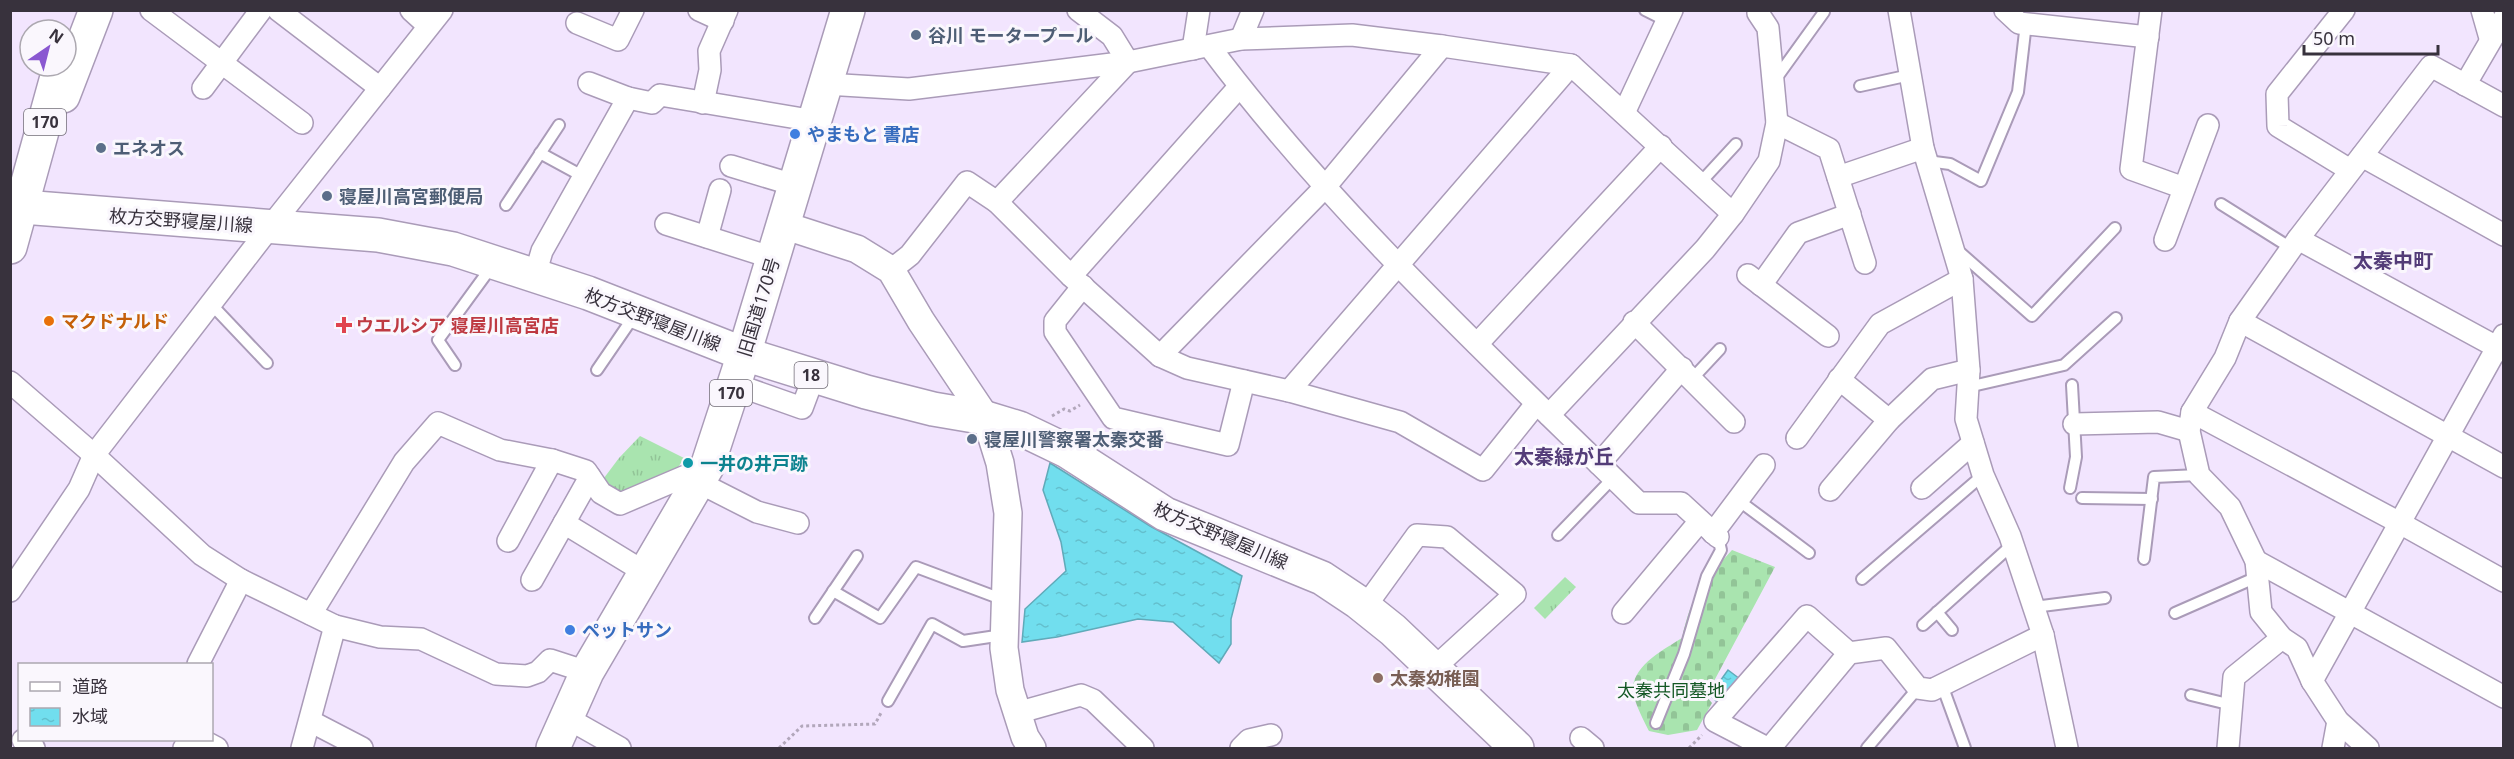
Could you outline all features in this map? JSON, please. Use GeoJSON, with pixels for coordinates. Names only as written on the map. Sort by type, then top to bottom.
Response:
{"type":"FeatureCollection","features":[{"type":"Feature","properties":{"kind":"main road","name":"170"},"geometry":{"type":"LineString","coordinates":[[21,197],[96,10]]}},
{"type":"Feature","properties":{"kind":"main road","name":"旧国道170号"},"geometry":{"type":"LineString","coordinates":[[553,748],[587,672],[703,475],[739,369],[848,10]]}},
{"type":"Feature","properties":{"kind":"main road","name":"170"},"geometry":{"type":"LineString","coordinates":[[10,247],[21,197],[56,78]]}},
{"type":"Feature","properties":{"kind":"main road","name":"枚方交野寝屋川線"},"geometry":{"type":"LineString","coordinates":[[21,197],[270,227],[378,235],[453,249],[495,261],[637,312],[739,369],[814,376],[933,409],[986,418],[1019,428],[1067,451],[1165,514],[1322,578],[1365,607],[1517,748]]}},
{"type":"Feature","properties":{"kind":"street"},"geometry":{"type":"LineString","coordinates":[[151,10],[302,123]]}},
{"type":"Feature","properties":{"kind":"street"},"geometry":{"type":"LineString","coordinates":[[203,88],[261,10]]}},
{"type":"Feature","properties":{"kind":"street"},"geometry":{"type":"LineString","coordinates":[[278,10],[380,88]]}},
{"type":"Feature","properties":{"kind":"street"},"geometry":{"type":"LineString","coordinates":[[10,591],[79,489],[94,454],[442,10]]}},
{"type":"Feature","properties":{"kind":"street"},"geometry":{"type":"LineString","coordinates":[[577,23],[618,40],[633,10]]}},
{"type":"Feature","properties":{"kind":"street"},"geometry":{"type":"LineString","coordinates":[[699,10],[725,16],[709,51],[710,70],[703,103]]}},
{"type":"Feature","properties":{"kind":"street"},"geometry":{"type":"LineString","coordinates":[[1078,10],[1112,36],[1128,62]]}},
{"type":"Feature","properties":{"kind":"street"},"geometry":{"type":"LineString","coordinates":[[1199,10],[1201,47],[1239,87],[1325,187],[1398,264],[1542,410],[1639,503],[1681,503],[1711,530]]}},
{"type":"Feature","properties":{"kind":"street"},"geometry":{"type":"LineString","coordinates":[[1241,39],[1253,10]]}},
{"type":"Feature","properties":{"kind":"street"},"geometry":{"type":"LineString","coordinates":[[891,270],[910,255],[967,182],[997,202],[1077,281],[1160,356],[1187,368],[1289,391],[1400,422],[1483,470],[1705,249],[1733,214],[1769,161],[1777,123],[1768,28],[1758,13],[1759,10]]}},
{"type":"Feature","properties":{"kind":"street"},"geometry":{"type":"LineString","coordinates":[[1899,10],[1925,154],[1962,279],[1968,378],[1966,419],[1983,475],[2013,544],[2043,635],[2067,748]]}},
{"type":"Feature","properties":{"kind":"street"},"geometry":{"type":"LineString","coordinates":[[2005,10],[2019,23],[2148,37]]}},
{"type":"Feature","properties":{"kind":"street"},"geometry":{"type":"LineString","coordinates":[[2151,10],[2131,169],[2184,188]]}},
{"type":"Feature","properties":{"kind":"street"},"geometry":{"type":"LineString","coordinates":[[2482,10],[2490,38]]}},
{"type":"Feature","properties":{"kind":"street"},"geometry":{"type":"LineString","coordinates":[[2337,13],[2277,94],[2278,126],[2504,235]]}},
{"type":"Feature","properties":{"kind":"street"},"geometry":{"type":"LineString","coordinates":[[1624,113],[1670,16]]}},
{"type":"Feature","properties":{"kind":"street"},"geometry":{"type":"LineString","coordinates":[[2464,85],[2504,18]]}},
{"type":"Feature","properties":{"kind":"street"},"geometry":{"type":"LineString","coordinates":[[826,84],[909,89],[1128,62],[1241,39],[1352,35],[1442,46],[1571,65],[1733,214]]}},
{"type":"Feature","properties":{"kind":"street"},"geometry":{"type":"LineString","coordinates":[[1160,356],[1325,187],[1442,46]]}},
{"type":"Feature","properties":{"kind":"street"},"geometry":{"type":"LineString","coordinates":[[997,202],[1128,62]]}},
{"type":"Feature","properties":{"kind":"street"},"geometry":{"type":"LineString","coordinates":[[1289,391],[1571,65]]}},
{"type":"Feature","properties":{"kind":"street"},"geometry":{"type":"LineString","coordinates":[[2368,748],[2338,721],[2312,681],[2297,648],[2282,638],[2261,612],[2257,569],[2230,507],[2199,475],[2190,421],[2225,358],[2240,321],[2295,244],[2431,66],[2504,106]]}},
{"type":"Feature","properties":{"kind":"street"},"geometry":{"type":"LineString","coordinates":[[589,83],[628,98],[652,103],[660,95],[815,121]]}},
{"type":"Feature","properties":{"kind":"street"},"geometry":{"type":"LineString","coordinates":[[1239,87],[1077,281],[1055,321],[1055,333],[1113,418],[1228,445],[1244,381]]}},
{"type":"Feature","properties":{"kind":"street"},"geometry":{"type":"LineString","coordinates":[[535,275],[542,251],[586,178],[628,98]]}},
{"type":"Feature","properties":{"kind":"street"},"geometry":{"type":"LineString","coordinates":[[1777,123],[1829,149],[1865,263]]}},
{"type":"Feature","properties":{"kind":"street"},"geometry":{"type":"LineString","coordinates":[[2165,240],[2208,124]]}},
{"type":"Feature","properties":{"kind":"street"},"geometry":{"type":"LineString","coordinates":[[1477,344],[1661,146]]}},
{"type":"Feature","properties":{"kind":"street"},"geometry":{"type":"LineString","coordinates":[[1838,177],[1925,154]]}},
{"type":"Feature","properties":{"kind":"street"},"geometry":{"type":"LineString","coordinates":[[730,166],[794,185]]}},
{"type":"Feature","properties":{"kind":"street"},"geometry":{"type":"LineString","coordinates":[[707,237],[720,190]]}},
{"type":"Feature","properties":{"kind":"street"},"geometry":{"type":"LineString","coordinates":[[1828,336],[1754,280],[1798,233],[1850,214]]}},
{"type":"Feature","properties":{"kind":"street"},"geometry":{"type":"LineString","coordinates":[[666,224],[773,258]]}},
{"type":"Feature","properties":{"kind":"street"},"geometry":{"type":"LineString","coordinates":[[783,225],[857,249],[891,270],[921,321],[986,418],[1000,464],[1008,513],[1005,635],[1010,690],[1032,748]]}},
{"type":"Feature","properties":{"kind":"street"},"geometry":{"type":"LineString","coordinates":[[2295,244],[2501,344],[2398,522],[2312,681]]}},
{"type":"Feature","properties":{"kind":"street"},"geometry":{"type":"LineString","coordinates":[[1797,438],[1880,324],[1962,279]]}},
{"type":"Feature","properties":{"kind":"street"},"geometry":{"type":"LineString","coordinates":[[2240,321],[2504,467]]}},
{"type":"Feature","properties":{"kind":"street"},"geometry":{"type":"LineString","coordinates":[[1634,322],[1734,422]]}},
{"type":"Feature","properties":{"kind":"street"},"geometry":{"type":"LineString","coordinates":[[1606,471],[1687,374]]}},
{"type":"Feature","properties":{"kind":"street"},"geometry":{"type":"LineString","coordinates":[[1830,490],[1889,420],[1932,379],[1968,378]]}},
{"type":"Feature","properties":{"kind":"street"},"geometry":{"type":"LineString","coordinates":[[1839,380],[1889,420]]}},
{"type":"Feature","properties":{"kind":"street"},"geometry":{"type":"LineString","coordinates":[[10,382],[94,454],[202,555],[241,580],[335,626],[380,637],[421,639],[496,674],[527,676],[538,672],[550,660],[587,672]]}},
{"type":"Feature","properties":{"kind":"street"},"geometry":{"type":"LineString","coordinates":[[2074,424],[2190,421],[2398,522],[2504,581]]}},
{"type":"Feature","properties":{"kind":"street"},"geometry":{"type":"LineString","coordinates":[[311,614],[404,462],[438,423],[500,450],[552,460],[586,471],[601,493],[620,504],[703,475],[757,512],[798,523]]}},
{"type":"Feature","properties":{"kind":"street"},"geometry":{"type":"LineString","coordinates":[[1922,488],[1973,443]]}},
{"type":"Feature","properties":{"kind":"street"},"geometry":{"type":"LineString","coordinates":[[508,541],[552,460]]}},
{"type":"Feature","properties":{"kind":"street"},"geometry":{"type":"LineString","coordinates":[[1623,613],[1711,530],[1738,500],[1764,465]]}},
{"type":"Feature","properties":{"kind":"street"},"geometry":{"type":"LineString","coordinates":[[532,580],[590,477]]}},
{"type":"Feature","properties":{"kind":"street"},"geometry":{"type":"LineString","coordinates":[[564,523],[646,573]]}},
{"type":"Feature","properties":{"kind":"street"},"geometry":{"type":"LineString","coordinates":[[1365,607],[1417,535],[1447,537],[1515,594],[1433,669]]}},
{"type":"Feature","properties":{"kind":"street"},"geometry":{"type":"LineString","coordinates":[[2257,569],[2350,613],[2504,697]]}},
{"type":"Feature","properties":{"kind":"street"},"geometry":{"type":"LineString","coordinates":[[199,663],[241,580]]}},
{"type":"Feature","properties":{"kind":"street"},"geometry":{"type":"LineString","coordinates":[[1849,653],[1807,616],[1715,721],[1768,748],[1849,653],[1886,648],[1918,688],[1932,690],[2043,635]]}},
{"type":"Feature","properties":{"kind":"street"},"geometry":{"type":"LineString","coordinates":[[302,748],[335,626]]}},
{"type":"Feature","properties":{"kind":"street"},"geometry":{"type":"LineString","coordinates":[[2228,748],[2234,677],[2282,638]]}},
{"type":"Feature","properties":{"kind":"street"},"geometry":{"type":"LineString","coordinates":[[1017,713],[1081,695],[1093,700],[1143,748]]}},
{"type":"Feature","properties":{"kind":"street"},"geometry":{"type":"LineString","coordinates":[[567,718],[620,748]]}},
{"type":"Feature","properties":{"kind":"street"},"geometry":{"type":"LineString","coordinates":[[310,721],[362,748]]}},
{"type":"Feature","properties":{"kind":"street"},"geometry":{"type":"LineString","coordinates":[[2333,748],[2338,721]]}},
{"type":"Feature","properties":{"kind":"street"},"geometry":{"type":"LineString","coordinates":[[1241,748],[1249,740],[1271,735]]}},
{"type":"Feature","properties":{"kind":"lane"},"geometry":{"type":"LineString","coordinates":[[1645,10],[1670,16]]}},
{"type":"Feature","properties":{"kind":"lane"},"geometry":{"type":"LineString","coordinates":[[1773,83],[1824,12]]}},
{"type":"Feature","properties":{"kind":"lane"},"geometry":{"type":"LineString","coordinates":[[1925,154],[1950,164],[1981,181],[2018,92],[2026,23]]}},
{"type":"Feature","properties":{"kind":"lane"},"geometry":{"type":"LineString","coordinates":[[1860,86],[1910,75]]}},
{"type":"Feature","properties":{"kind":"lane"},"geometry":{"type":"LineString","coordinates":[[506,206],[559,124]]}},
{"type":"Feature","properties":{"kind":"lane"},"geometry":{"type":"LineString","coordinates":[[1700,183],[1736,144]]}},
{"type":"Feature","properties":{"kind":"lane"},"geometry":{"type":"LineString","coordinates":[[540,153],[586,178]]}},
{"type":"Feature","properties":{"kind":"lane"},"geometry":{"type":"LineString","coordinates":[[2222,204],[2295,244]]}},
{"type":"Feature","properties":{"kind":"lane"},"geometry":{"type":"LineString","coordinates":[[1952,245],[2032,316],[2115,228]]}},
{"type":"Feature","properties":{"kind":"lane"},"geometry":{"type":"LineString","coordinates":[[455,365],[438,340],[495,261]]}},
{"type":"Feature","properties":{"kind":"lane"},"geometry":{"type":"LineString","coordinates":[[211,304],[267,363]]}},
{"type":"Feature","properties":{"kind":"lane"},"geometry":{"type":"LineString","coordinates":[[597,370],[637,312]]}},
{"type":"Feature","properties":{"kind":"lane"},"geometry":{"type":"LineString","coordinates":[[1968,378],[2064,365],[2116,318]]}},
{"type":"Feature","properties":{"kind":"lane"},"geometry":{"type":"LineString","coordinates":[[1687,374],[1720,349]]}},
{"type":"Feature","properties":{"kind":"lane"},"geometry":{"type":"LineString","coordinates":[[2070,488],[2076,457],[2072,385]]}},
{"type":"Feature","properties":{"kind":"lane"},"geometry":{"type":"LineString","coordinates":[[1558,535],[1606,471]]}},
{"type":"Feature","properties":{"kind":"lane"},"geometry":{"type":"LineString","coordinates":[[1862,579],[1983,475]]}},
{"type":"Feature","properties":{"kind":"lane"},"geometry":{"type":"LineString","coordinates":[[2144,559],[2154,477],[2199,475]]}},
{"type":"Feature","properties":{"kind":"lane"},"geometry":{"type":"LineString","coordinates":[[2082,498],[2152,499]]}},
{"type":"Feature","properties":{"kind":"lane"},"geometry":{"type":"LineString","coordinates":[[1738,500],[1809,553]]}},
{"type":"Feature","properties":{"kind":"lane"},"geometry":{"type":"LineString","coordinates":[[1656,723],[1684,654],[1707,576],[1721,550],[1711,530]]}},
{"type":"Feature","properties":{"kind":"lane"},"geometry":{"type":"LineString","coordinates":[[1923,625],[2013,544]]}},
{"type":"Feature","properties":{"kind":"lane"},"geometry":{"type":"LineString","coordinates":[[815,618],[857,556]]}},
{"type":"Feature","properties":{"kind":"lane"},"geometry":{"type":"LineString","coordinates":[[833,591],[880,618],[916,567],[1006,601]]}},
{"type":"Feature","properties":{"kind":"lane"},"geometry":{"type":"LineString","coordinates":[[2175,613],[2257,569]]}},
{"type":"Feature","properties":{"kind":"lane"},"geometry":{"type":"LineString","coordinates":[[2034,607],[2105,598]]}},
{"type":"Feature","properties":{"kind":"lane"},"geometry":{"type":"LineString","coordinates":[[1936,612],[1952,630]]}},
{"type":"Feature","properties":{"kind":"lane"},"geometry":{"type":"LineString","coordinates":[[888,701],[932,624],[963,641],[1005,635]]}},
{"type":"Feature","properties":{"kind":"lane"},"geometry":{"type":"LineString","coordinates":[[1942,685],[1965,748]]}},
{"type":"Feature","properties":{"kind":"lane"},"geometry":{"type":"LineString","coordinates":[[1867,748],[1918,688]]}},
{"type":"Feature","properties":{"kind":"lane"},"geometry":{"type":"LineString","coordinates":[[2191,695],[2232,705]]}},
{"type":"Feature","properties":{"kind":"path"},"geometry":{"type":"LineString","coordinates":[[1048,418],[1064,409],[1070,411],[1097,393]]}},
{"type":"Feature","properties":{"kind":"path"},"geometry":{"type":"LineString","coordinates":[[779,748],[802,726],[875,724],[888,701]]}},
{"type":"Feature","properties":{"kind":"green space"},"geometry":{"type":"Polygon","coordinates":[[[640,436],[684,458],[674,474],[631,495],[612,492],[604,478],[640,436]]]}},
{"type":"Feature","properties":{"kind":"green space","name":"太秦共同墓地"},"geometry":{"type":"Polygon","coordinates":[[[1732,550],[1775,567],[1706,696],[1712,703],[1697,730],[1668,735],[1649,731],[1634,698],[1635,679],[1645,664],[1682,638],[1694,599],[1732,550]]]}},
{"type":"Feature","properties":{"kind":"green space"},"geometry":{"type":"Polygon","coordinates":[[[1565,577],[1576,587],[1545,619],[1534,608],[1565,577]]]}},
{"type":"Feature","properties":{"kind":"water"},"geometry":{"type":"Polygon","coordinates":[[[1050,463],[1150,526],[1242,576],[1231,619],[1231,644],[1219,663],[1173,622],[1138,619],[1057,637],[1022,642],[1025,609],[1066,571],[1061,542],[1043,490],[1050,463]]]}},
{"type":"Feature","properties":{"kind":"water"},"geometry":{"type":"Polygon","coordinates":[[[1728,670],[1740,679],[1719,704],[1710,695],[1728,670]]]}},
{"type":"Feature","properties":{"kind":"place","name":"谷川 モータープール"},"geometry":{"type":"Point","coordinates":[916,35]}},
{"type":"Feature","properties":{"kind":"place","name":"やまもと 書店"},"geometry":{"type":"Point","coordinates":[795,134]}},
{"type":"Feature","properties":{"kind":"place","name":"エネオス"},"geometry":{"type":"Point","coordinates":[101,148]}},
{"type":"Feature","properties":{"kind":"place","name":"寝屋川高宮郵便局"},"geometry":{"type":"Point","coordinates":[327,196]}},
{"type":"Feature","properties":{"kind":"place","name":"マクドナルド"},"geometry":{"type":"Point","coordinates":[49,321]}},
{"type":"Feature","properties":{"kind":"place","name":"ウエルシア 寝屋川高宮店"},"geometry":{"type":"Point","coordinates":[344,325]}},
{"type":"Feature","properties":{"kind":"place","name":"寝屋川警察署太秦交番"},"geometry":{"type":"Point","coordinates":[972,439]}},
{"type":"Feature","properties":{"kind":"place","name":"一井の井戸跡"},"geometry":{"type":"Point","coordinates":[688,463]}},
{"type":"Feature","properties":{"kind":"place","name":"ペットサン"},"geometry":{"type":"Point","coordinates":[570,630]}},
{"type":"Feature","properties":{"kind":"place","name":"太秦幼稚園"},"geometry":{"type":"Point","coordinates":[1378,678]}},
{"type":"Feature","properties":{"kind":"district","name":"太秦中町"},"geometry":{"type":"Point","coordinates":[2393,260]}},
{"type":"Feature","properties":{"kind":"district","name":"太秦緑が丘"},"geometry":{"type":"Point","coordinates":[1564,456]}}]}
